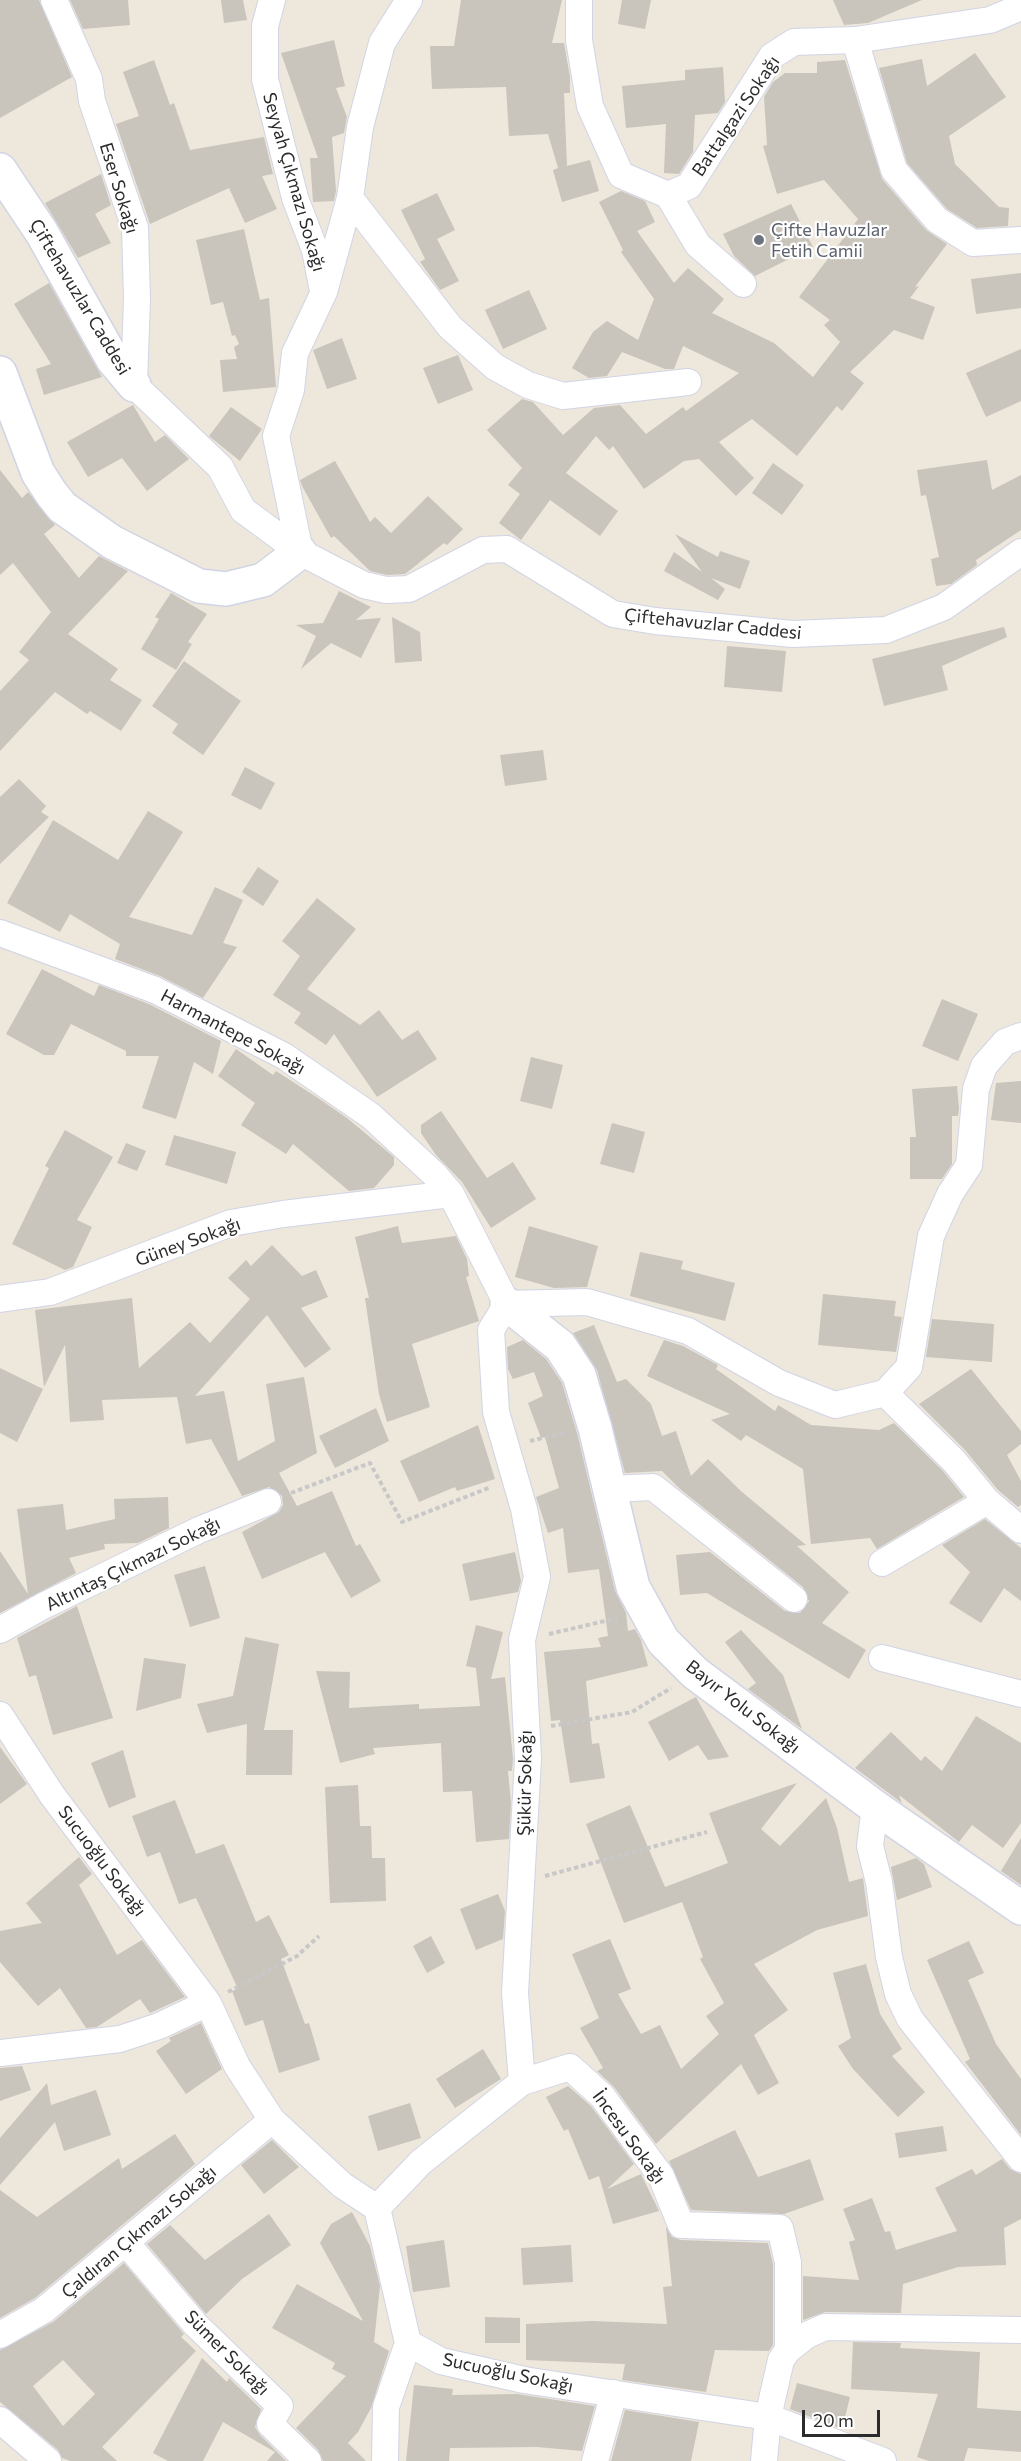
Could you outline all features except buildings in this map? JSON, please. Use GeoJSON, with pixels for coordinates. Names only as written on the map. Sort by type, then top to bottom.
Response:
{"type":"FeatureCollection","features":[{"type":"Feature","properties":{"kind":"street","name":"Eser Sokağı"},"geometry":{"type":"LineString","coordinates":[[54,0],[89,79],[92,101],[135,228],[137,298],[134,386]]}},
{"type":"Feature","properties":{"kind":"street","name":"Seyyah Çıkmazı Sokağı"},"geometry":{"type":"LineString","coordinates":[[272,0],[266,27],[265,79],[295,198],[315,250],[324,292]]}},
{"type":"Feature","properties":{"kind":"street"},"geometry":{"type":"LineString","coordinates":[[0,373],[38,473],[51,493],[62,507],[112,542],[199,586],[226,589],[263,580],[300,552],[276,436],[291,390],[295,353],[324,292],[350,198],[360,127],[382,43],[409,0]]}},
{"type":"Feature","properties":{"kind":"street"},"geometry":{"type":"LineString","coordinates":[[579,0],[579,40],[590,106],[621,175],[668,195],[698,245],[743,284]]}},
{"type":"Feature","properties":{"kind":"street","name":"Battalgazi Sokağı"},"geometry":{"type":"LineString","coordinates":[[668,195],[689,186],[772,56],[794,42],[855,40],[990,20],[1021,7]]}},
{"type":"Feature","properties":{"kind":"street"},"geometry":{"type":"LineString","coordinates":[[855,40],[894,170],[937,220],[973,243],[1021,240]]}},
{"type":"Feature","properties":{"kind":"street","name":"Çiftehavuzlar Caddesi"},"geometry":{"type":"LineString","coordinates":[[0,170],[42,233],[113,360],[134,386],[220,467],[243,510],[300,552],[364,585],[386,590],[409,589],[483,550],[507,549],[613,614],[656,621],[793,634],[886,630],[944,607],[1021,552]]}},
{"type":"Feature","properties":{"kind":"street"},"geometry":{"type":"LineString","coordinates":[[350,198],[450,327],[495,367],[528,385],[563,396],[688,382]]}},
{"type":"Feature","properties":{"kind":"street","name":"Harmantepe Sokağı"},"geometry":{"type":"LineString","coordinates":[[0,933],[155,990],[284,1056],[371,1116],[434,1173],[451,1194],[507,1304]]}},
{"type":"Feature","properties":{"kind":"street"},"geometry":{"type":"LineString","coordinates":[[507,1304],[587,1302],[688,1331],[779,1383],[835,1405],[885,1393],[909,1367],[931,1236],[950,1194],[969,1166],[976,1089],[984,1066],[1005,1042],[1021,1036]]}},
{"type":"Feature","properties":{"kind":"street","name":"Güney Sokağı"},"geometry":{"type":"LineString","coordinates":[[0,1299],[50,1292],[231,1223],[283,1214],[451,1194]]}},
{"type":"Feature","properties":{"kind":"street","name":"Bayır Yolu Sokağı"},"geometry":{"type":"LineString","coordinates":[[507,1304],[560,1346],[579,1375],[594,1425],[633,1587],[663,1641],[695,1673],[875,1807],[1021,1908]]}},
{"type":"Feature","properties":{"kind":"street","name":"Şükür Sokağı"},"geometry":{"type":"LineString","coordinates":[[507,1304],[490,1330],[496,1412],[515,1478],[537,1576],[522,1640],[528,1759],[515,1992],[522,2082]]}},
{"type":"Feature","properties":{"kind":"street"},"geometry":{"type":"LineString","coordinates":[[885,1393],[954,1461],[987,1501],[1021,1530]]}},
{"type":"Feature","properties":{"kind":"street"},"geometry":{"type":"LineString","coordinates":[[610,1489],[653,1487],[794,1599]]}},
{"type":"Feature","properties":{"kind":"street"},"geometry":{"type":"LineString","coordinates":[[882,1563],[987,1501]]}},
{"type":"Feature","properties":{"kind":"street","name":"Altıntaş Çıkmazı Sokağı"},"geometry":{"type":"LineString","coordinates":[[0,1630],[43,1606],[199,1530],[268,1502]]}},
{"type":"Feature","properties":{"kind":"street"},"geometry":{"type":"LineString","coordinates":[[882,1658],[1021,1694]]}},
{"type":"Feature","properties":{"kind":"street","name":"Sucuoğlu Sokağı"},"geometry":{"type":"LineString","coordinates":[[0,1715],[52,1794],[208,2003],[237,2066],[272,2120],[342,2185],[377,2208]]}},
{"type":"Feature","properties":{"kind":"street"},"geometry":{"type":"LineString","coordinates":[[875,1807],[870,1846],[879,1882],[889,1957],[898,1994],[910,2019],[1021,2159]]}},
{"type":"Feature","properties":{"kind":"street"},"geometry":{"type":"LineString","coordinates":[[0,2053],[120,2038],[159,2026],[208,2003]]}},
{"type":"Feature","properties":{"kind":"street","name":"İncesu Sokağı"},"geometry":{"type":"LineString","coordinates":[[522,2082],[570,2067],[603,2096],[661,2176],[681,2225],[780,2228],[788,2262],[788,2350],[780,2360],[768,2417]]}},
{"type":"Feature","properties":{"kind":"street"},"geometry":{"type":"LineString","coordinates":[[385,2461],[386,2407],[408,2343],[377,2208],[421,2162],[522,2082]]}},
{"type":"Feature","properties":{"kind":"street","name":"Çaldıran Çıkmazı Sokağı"},"geometry":{"type":"LineString","coordinates":[[0,2335],[44,2310],[127,2244],[272,2120]]}},
{"type":"Feature","properties":{"kind":"street","name":"Sümer Sokağı"},"geometry":{"type":"LineString","coordinates":[[127,2244],[196,2325],[280,2406],[270,2424],[308,2461]]}},
{"type":"Feature","properties":{"kind":"street"},"geometry":{"type":"LineString","coordinates":[[788,2350],[807,2336],[825,2327],[1021,2330]]}},
{"type":"Feature","properties":{"kind":"street","name":"Sucuoğlu Sokağı"},"geometry":{"type":"LineString","coordinates":[[408,2343],[441,2361],[524,2380],[768,2417],[883,2461]]}},
{"type":"Feature","properties":{"kind":"street"},"geometry":{"type":"LineString","coordinates":[[595,2461],[614,2393]]}},
{"type":"Feature","properties":{"kind":"street"},"geometry":{"type":"LineString","coordinates":[[764,2461],[768,2417]]}},
{"type":"Feature","properties":{"kind":"street"},"geometry":{"type":"LineString","coordinates":[[0,2420],[48,2461]]}},
{"type":"Feature","properties":{"kind":"path"},"geometry":{"type":"LineString","coordinates":[[506,1448],[594,1425]]}},
{"type":"Feature","properties":{"kind":"path"},"geometry":{"type":"LineString","coordinates":[[268,1502],[370,1463],[402,1522],[515,1478]]}},
{"type":"Feature","properties":{"kind":"path"},"geometry":{"type":"LineString","coordinates":[[522,1640],[645,1612]]}},
{"type":"Feature","properties":{"kind":"path"},"geometry":{"type":"LineString","coordinates":[[527,1730],[632,1712],[695,1673]]}},
{"type":"Feature","properties":{"kind":"path"},"geometry":{"type":"LineString","coordinates":[[521,1883],[706,1832]]}},
{"type":"Feature","properties":{"kind":"path"},"geometry":{"type":"LineString","coordinates":[[208,2003],[297,1956],[319,1936]]}},
{"type":"Feature","properties":{"kind":"place","name":"Çifte Havuzlar Fetih Camii"},"geometry":{"type":"Point","coordinates":[759,240]}}]}
